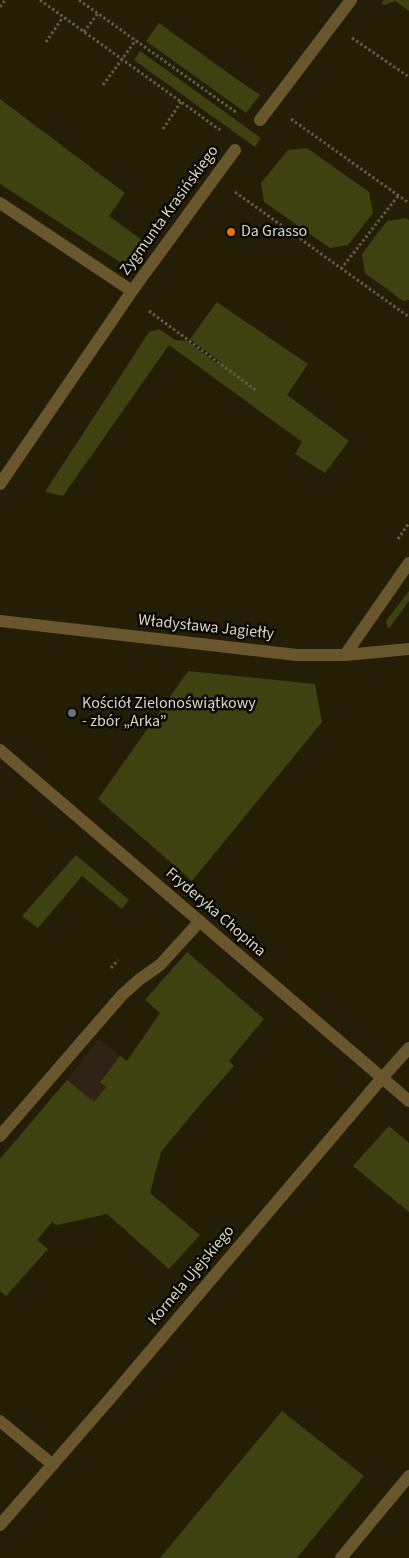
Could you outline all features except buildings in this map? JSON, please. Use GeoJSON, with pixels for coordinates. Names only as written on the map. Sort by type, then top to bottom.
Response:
{"type":"FeatureCollection","features":[{"type":"Feature","properties":{"kind":"street"},"geometry":{"type":"LineString","coordinates":[[260,120],[351,0]]}},
{"type":"Feature","properties":{"kind":"street","name":"Zygmunta Krasińskiego"},"geometry":{"type":"LineString","coordinates":[[0,484],[132,291],[235,150]]}},
{"type":"Feature","properties":{"kind":"street"},"geometry":{"type":"LineString","coordinates":[[0,203],[132,291]]}},
{"type":"Feature","properties":{"kind":"street"},"geometry":{"type":"LineString","coordinates":[[344,655],[409,563]]}},
{"type":"Feature","properties":{"kind":"street","name":"Władysława Jagiełły"},"geometry":{"type":"LineString","coordinates":[[0,620],[297,655],[344,655],[409,649]]}},
{"type":"Feature","properties":{"kind":"street","name":"Fryderyka Chopina"},"geometry":{"type":"LineString","coordinates":[[0,750],[409,1101]]}},
{"type":"Feature","properties":{"kind":"street"},"geometry":{"type":"LineString","coordinates":[[0,1136],[122,995],[140,978],[160,965],[200,921]]}},
{"type":"Feature","properties":{"kind":"street","name":"Kornela Ujejskiego"},"geometry":{"type":"LineString","coordinates":[[0,1525],[409,1048]]}},
{"type":"Feature","properties":{"kind":"street"},"geometry":{"type":"LineString","coordinates":[[0,1421],[53,1465]]}},
{"type":"Feature","properties":{"kind":"street"},"geometry":{"type":"LineString","coordinates":[[341,1558],[409,1476]]}},
{"type":"Feature","properties":{"kind":"path"},"geometry":{"type":"LineString","coordinates":[[0,7],[5,0]]}},
{"type":"Feature","properties":{"kind":"path"},"geometry":{"type":"LineString","coordinates":[[40,0],[222,131]]}},
{"type":"Feature","properties":{"kind":"path"},"geometry":{"type":"LineString","coordinates":[[47,5],[50,0]]}},
{"type":"Feature","properties":{"kind":"path"},"geometry":{"type":"LineString","coordinates":[[79,0],[239,114]]}},
{"type":"Feature","properties":{"kind":"path"},"geometry":{"type":"LineString","coordinates":[[84,32],[98,13]]}},
{"type":"Feature","properties":{"kind":"path"},"geometry":{"type":"LineString","coordinates":[[46,42],[64,17]]}},
{"type":"Feature","properties":{"kind":"path"},"geometry":{"type":"LineString","coordinates":[[347,34],[409,78]]}},
{"type":"Feature","properties":{"kind":"path"},"geometry":{"type":"LineString","coordinates":[[103,85],[136,40]]}},
{"type":"Feature","properties":{"kind":"path"},"geometry":{"type":"LineString","coordinates":[[163,129],[181,102]]}},
{"type":"Feature","properties":{"kind":"path"},"geometry":{"type":"LineString","coordinates":[[286,116],[409,203]]}},
{"type":"Feature","properties":{"kind":"path"},"geometry":{"type":"LineString","coordinates":[[231,189],[409,316]]}},
{"type":"Feature","properties":{"kind":"path"},"geometry":{"type":"LineString","coordinates":[[341,268],[398,196]]}},
{"type":"Feature","properties":{"kind":"path"},"geometry":{"type":"LineString","coordinates":[[143,307],[257,391]]}},
{"type":"Feature","properties":{"kind":"shaded area"},"geometry":{"type":"Polygon","coordinates":[[[99,1039],[120,1056],[100,1081],[106,1087],[94,1103],[67,1080],[99,1039]]]}},
{"type":"Feature","properties":{"kind":"green space"},"geometry":{"type":"Polygon","coordinates":[[[384,0],[409,0],[409,11],[395,1],[384,5],[381,3],[384,0]]]}},
{"type":"Feature","properties":{"kind":"green space"},"geometry":{"type":"Polygon","coordinates":[[[159,23],[260,95],[246,113],[146,41],[159,23]]]}},
{"type":"Feature","properties":{"kind":"green space"},"geometry":{"type":"Polygon","coordinates":[[[140,51],[261,138],[255,147],[134,60],[140,51]]]}},
{"type":"Feature","properties":{"kind":"green space"},"geometry":{"type":"Polygon","coordinates":[[[0,99],[125,193],[109,216],[146,243],[134,259],[125,263],[120,262],[0,184],[0,99]]]}},
{"type":"Feature","properties":{"kind":"green space"},"geometry":{"type":"Polygon","coordinates":[[[307,148],[369,192],[373,213],[348,245],[330,248],[264,202],[261,183],[288,150],[307,148]]]}},
{"type":"Feature","properties":{"kind":"green space"},"geometry":{"type":"Polygon","coordinates":[[[406,218],[409,220],[409,300],[403,301],[365,273],[362,254],[387,221],[406,218]]]}},
{"type":"Feature","properties":{"kind":"green space"},"geometry":{"type":"Polygon","coordinates":[[[217,302],[308,364],[287,395],[349,441],[325,473],[295,454],[302,442],[169,345],[63,496],[45,492],[149,332],[159,329],[175,340],[187,341],[219,365],[221,362],[190,339],[217,302]]]}},
{"type":"Feature","properties":{"kind":"green space"},"geometry":{"type":"Polygon","coordinates":[[[409,591],[409,601],[388,628],[386,621],[409,591]]]}},
{"type":"Feature","properties":{"kind":"green space"},"geometry":{"type":"Polygon","coordinates":[[[188,671],[315,684],[322,722],[192,881],[98,799],[188,671]]]}},
{"type":"Feature","properties":{"kind":"green space"},"geometry":{"type":"Polygon","coordinates":[[[76,855],[129,900],[122,909],[82,876],[38,928],[22,916],[76,855]]]}},
{"type":"Feature","properties":{"kind":"green space"},"geometry":{"type":"Polygon","coordinates":[[[187,952],[264,1019],[229,1061],[234,1066],[161,1152],[150,1193],[200,1235],[169,1269],[107,1214],[57,1225],[52,1222],[37,1240],[48,1249],[6,1296],[0,1291],[0,1159],[67,1080],[94,1102],[106,1087],[100,1082],[120,1056],[127,1061],[160,1013],[145,1000],[187,952]]]}},
{"type":"Feature","properties":{"kind":"green space"},"geometry":{"type":"Polygon","coordinates":[[[389,1126],[409,1143],[409,1212],[353,1166],[389,1126]]]}},
{"type":"Feature","properties":{"kind":"green space"},"geometry":{"type":"Polygon","coordinates":[[[282,1411],[364,1476],[297,1558],[160,1558],[282,1411]]]}},
{"type":"Feature","properties":{"kind":"place","name":"Da Grasso"},"geometry":{"type":"Point","coordinates":[231,232]}},
{"type":"Feature","properties":{"kind":"place","name":"Kościół Zielonoświątkowy - zbór „Arka”"},"geometry":{"type":"Point","coordinates":[72,713]}}]}
